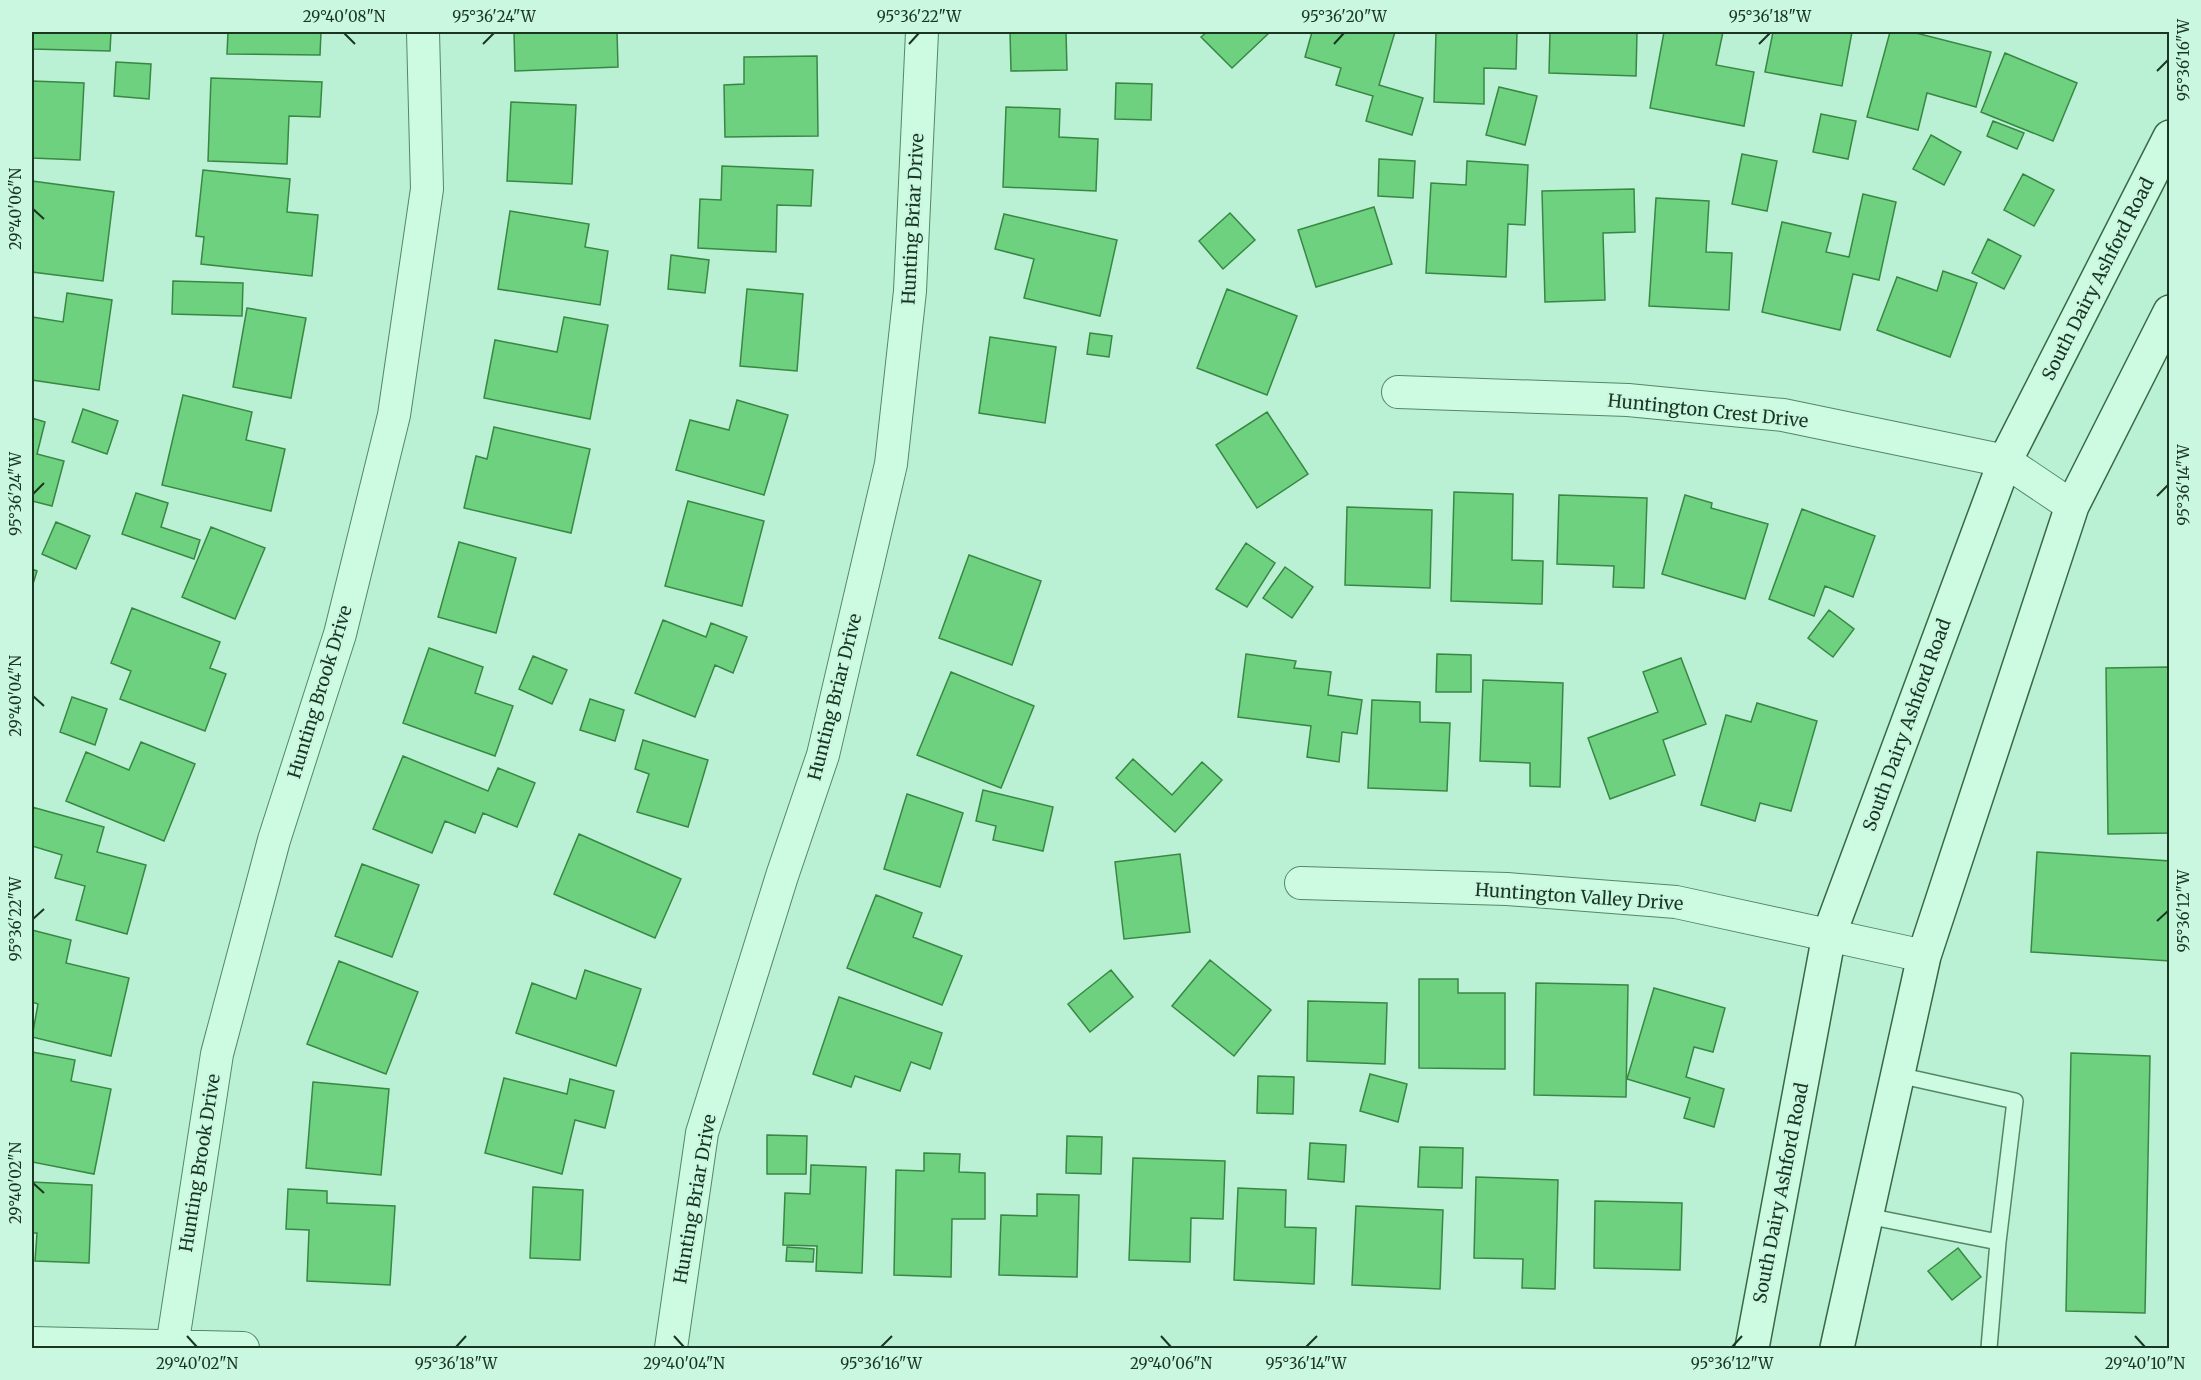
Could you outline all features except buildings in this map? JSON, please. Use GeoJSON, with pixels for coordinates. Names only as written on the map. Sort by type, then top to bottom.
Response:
{"type":"FeatureCollection","features":[{"type":"Feature","properties":{"kind":"main road","name":"South Dairy Ashford Road"},"geometry":{"type":"LineString","coordinates":[[1752,1348],[1829,935],[2005,461],[2169,137]]}},
{"type":"Feature","properties":{"kind":"main road"},"geometry":{"type":"LineString","coordinates":[[1837,1348],[1924,956],[2072,506],[2169,312]]}},
{"type":"Feature","properties":{"kind":"street","name":"Hunting Brook Drive"},"geometry":{"type":"LineString","coordinates":[[172,1347],[217,1054],[274,840],[340,634],[394,415],[427,189],[423,32]]}},
{"type":"Feature","properties":{"kind":"street","name":"Hunting Briar Drive"},"geometry":{"type":"LineString","coordinates":[[671,1348],[702,1133],[782,876],[823,755],[891,464],[910,291],[922,32]]}},
{"type":"Feature","properties":{"kind":"street","name":"Huntington Crest Drive"},"geometry":{"type":"LineString","coordinates":[[1398,392],[1628,400],[1784,415],[2005,461],[2072,506]]}},
{"type":"Feature","properties":{"kind":"street","name":"Huntington Valley Drive"},"geometry":{"type":"LineString","coordinates":[[1301,883],[1507,889],[1676,902],[1924,956]]}},
{"type":"Feature","properties":{"kind":"street"},"geometry":{"type":"LineString","coordinates":[[32,1343],[243,1348]]}},
{"type":"Feature","properties":{"kind":"lane"},"geometry":{"type":"LineString","coordinates":[[1898,1075],[2015,1101],[1998,1242],[1989,1348]]}},
{"type":"Feature","properties":{"kind":"lane"},"geometry":{"type":"LineString","coordinates":[[1867,1216],[1998,1242]]}}]}
